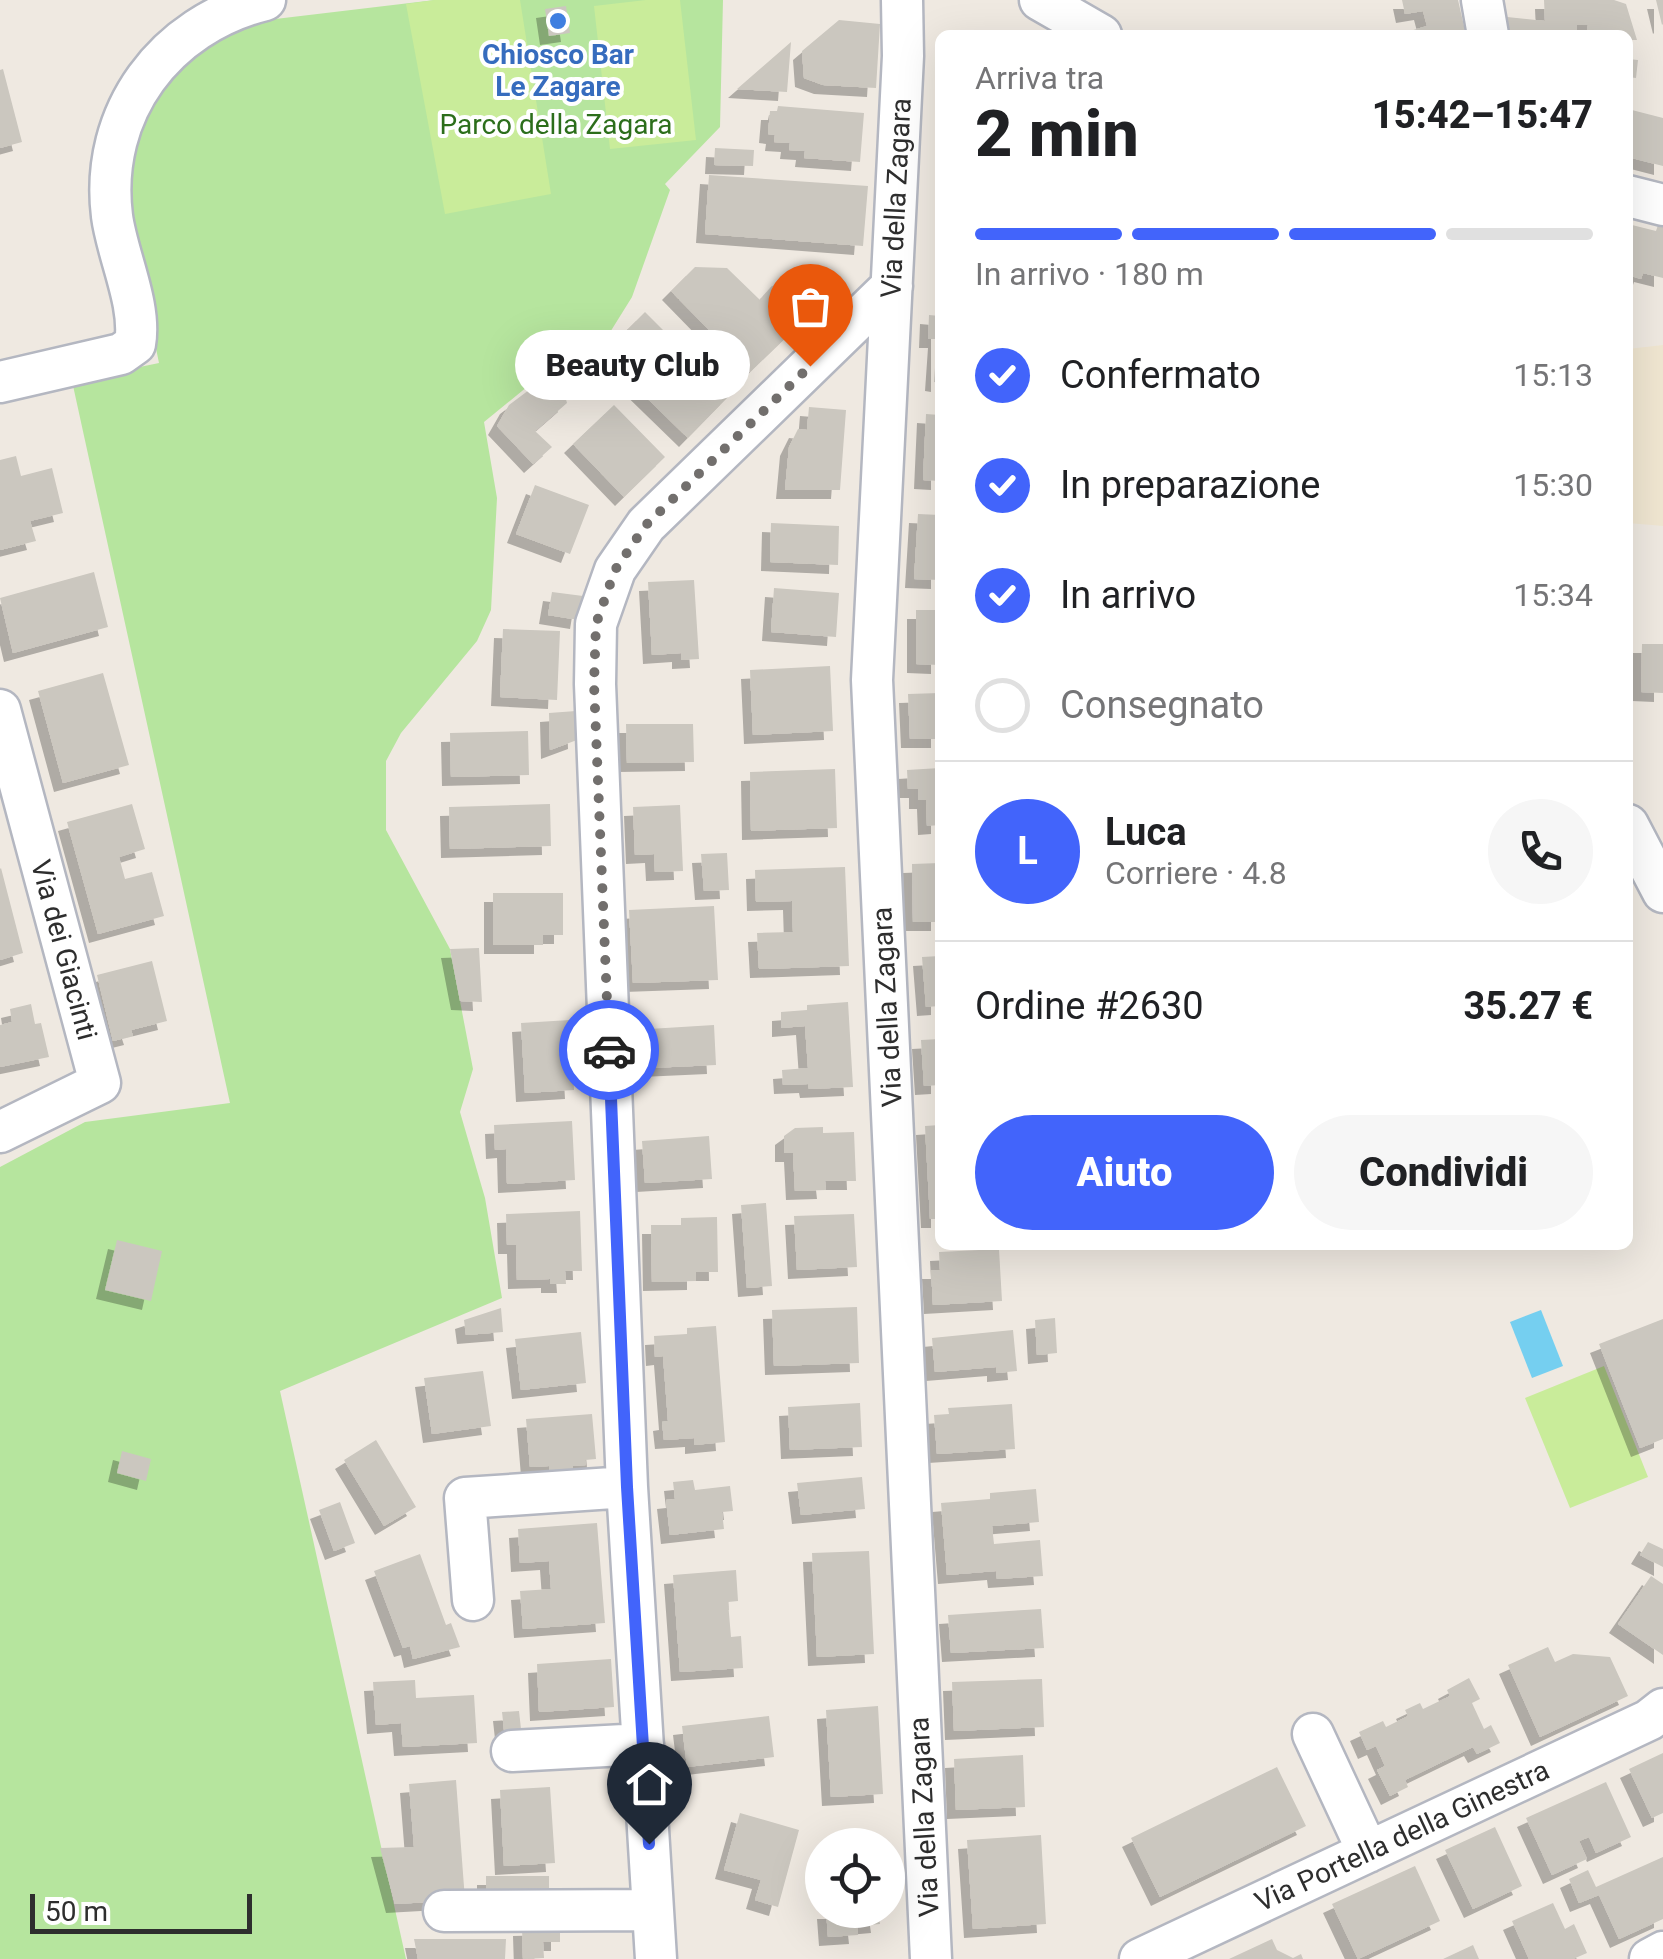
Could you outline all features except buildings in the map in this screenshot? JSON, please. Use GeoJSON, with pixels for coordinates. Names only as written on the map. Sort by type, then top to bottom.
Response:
{"type":"FeatureCollection","features":[{"type":"Feature","properties":{"kind":"street"},"geometry":{"type":"LineString","coordinates":[[0,382],[121,354],[136,344],[136,321],[112,216],[111,174],[116,138],[131,99],[164,54],[194,30],[240,6],[264,0]]}},
{"type":"Feature","properties":{"kind":"street"},"geometry":{"type":"LineString","coordinates":[[1040,0],[1092,30]]}},
{"type":"Feature","properties":{"kind":"street"},"geometry":{"type":"LineString","coordinates":[[1482,0],[1487,30]]}},
{"type":"Feature","properties":{"kind":"street","name":"Via della Zagara"},"geometry":{"type":"LineString","coordinates":[[917,1],[903,56],[872,680],[931,1959]]}},
{"type":"Feature","properties":{"kind":"street"},"geometry":{"type":"LineString","coordinates":[[1633,197],[1663,205]]}},
{"type":"Feature","properties":{"kind":"street"},"geometry":{"type":"LineString","coordinates":[[656,1959],[627,1487],[594,684],[596,624],[615,570],[646,525],[892,286]]}},
{"type":"Feature","properties":{"kind":"street","name":"Via dei Giacinti"},"geometry":{"type":"LineString","coordinates":[[0,710],[100,1083],[0,1132]]}},
{"type":"Feature","properties":{"kind":"street"},"geometry":{"type":"LineString","coordinates":[[1633,835],[1663,892]]}},
{"type":"Feature","properties":{"kind":"street"},"geometry":{"type":"LineString","coordinates":[[473,1600],[464,1498],[627,1487]]}},
{"type":"Feature","properties":{"kind":"street","name":"Via Portella della Ginestra"},"geometry":{"type":"LineString","coordinates":[[1140,1959],[1649,1720],[1663,1709]]}},
{"type":"Feature","properties":{"kind":"street"},"geometry":{"type":"LineString","coordinates":[[1313,1734],[1368,1852]]}},
{"type":"Feature","properties":{"kind":"street"},"geometry":{"type":"LineString","coordinates":[[512,1751],[643,1744]]}},
{"type":"Feature","properties":{"kind":"street"},"geometry":{"type":"LineString","coordinates":[[444,1910],[653,1910]]}},
{"type":"Feature","properties":{"kind":"street"},"geometry":{"type":"LineString","coordinates":[[1650,1959],[1663,1952]]}},
{"type":"Feature","properties":{"kind":"shaded area"},"geometry":{"type":"Polygon","coordinates":[[[1663,345],[1663,526],[1633,523],[1633,348],[1663,345]]]}},
{"type":"Feature","properties":{"kind":"green space","name":"Parco della Zagara"},"geometry":{"type":"Polygon","coordinates":[[[435,0],[723,0],[720,127],[665,184],[670,190],[632,297],[594,358],[533,382],[484,422],[497,498],[491,610],[477,641],[401,733],[386,761],[386,830],[450,949],[473,1069],[460,1112],[485,1198],[502,1298],[280,1391],[406,1959],[0,1959],[0,1167],[85,1122],[230,1103],[72,381],[159,363],[129,217],[128,174],[135,141],[158,87],[212,37],[267,20],[435,0]]]}},
{"type":"Feature","properties":{"kind":"green space"},"geometry":{"type":"Polygon","coordinates":[[[520,0],[551,194],[445,214],[406,4],[520,0]]]}},
{"type":"Feature","properties":{"kind":"green space"},"geometry":{"type":"Polygon","coordinates":[[[680,0],[696,140],[610,149],[594,6],[680,0]]]}},
{"type":"Feature","properties":{"kind":"green space"},"geometry":{"type":"Polygon","coordinates":[[[1604,1366],[1648,1477],[1570,1508],[1525,1398],[1604,1366]]]}},
{"type":"Feature","properties":{"kind":"water"},"geometry":{"type":"Polygon","coordinates":[[[1541,1310],[1563,1366],[1532,1378],[1510,1322],[1541,1310]]]}},
{"type":"Feature","properties":{"kind":"way so far"},"geometry":{"type":"LineString","coordinates":[[609,1050],[594,684],[596,624],[615,570],[646,525],[810,366]]}},
{"type":"Feature","properties":{"kind":"place","name":"Chiosco Bar Le Zagare"},"geometry":{"type":"Point","coordinates":[558,21]}},
{"type":"Feature","properties":{"kind":"place","name":"Beauty Club"},"geometry":{"type":"Point","coordinates":[810,366]}},
{"type":"Feature","properties":{"kind":"route"},"geometry":{"type":"LineString","coordinates":[[609,1050],[627,1487],[649,1844]]}}]}
